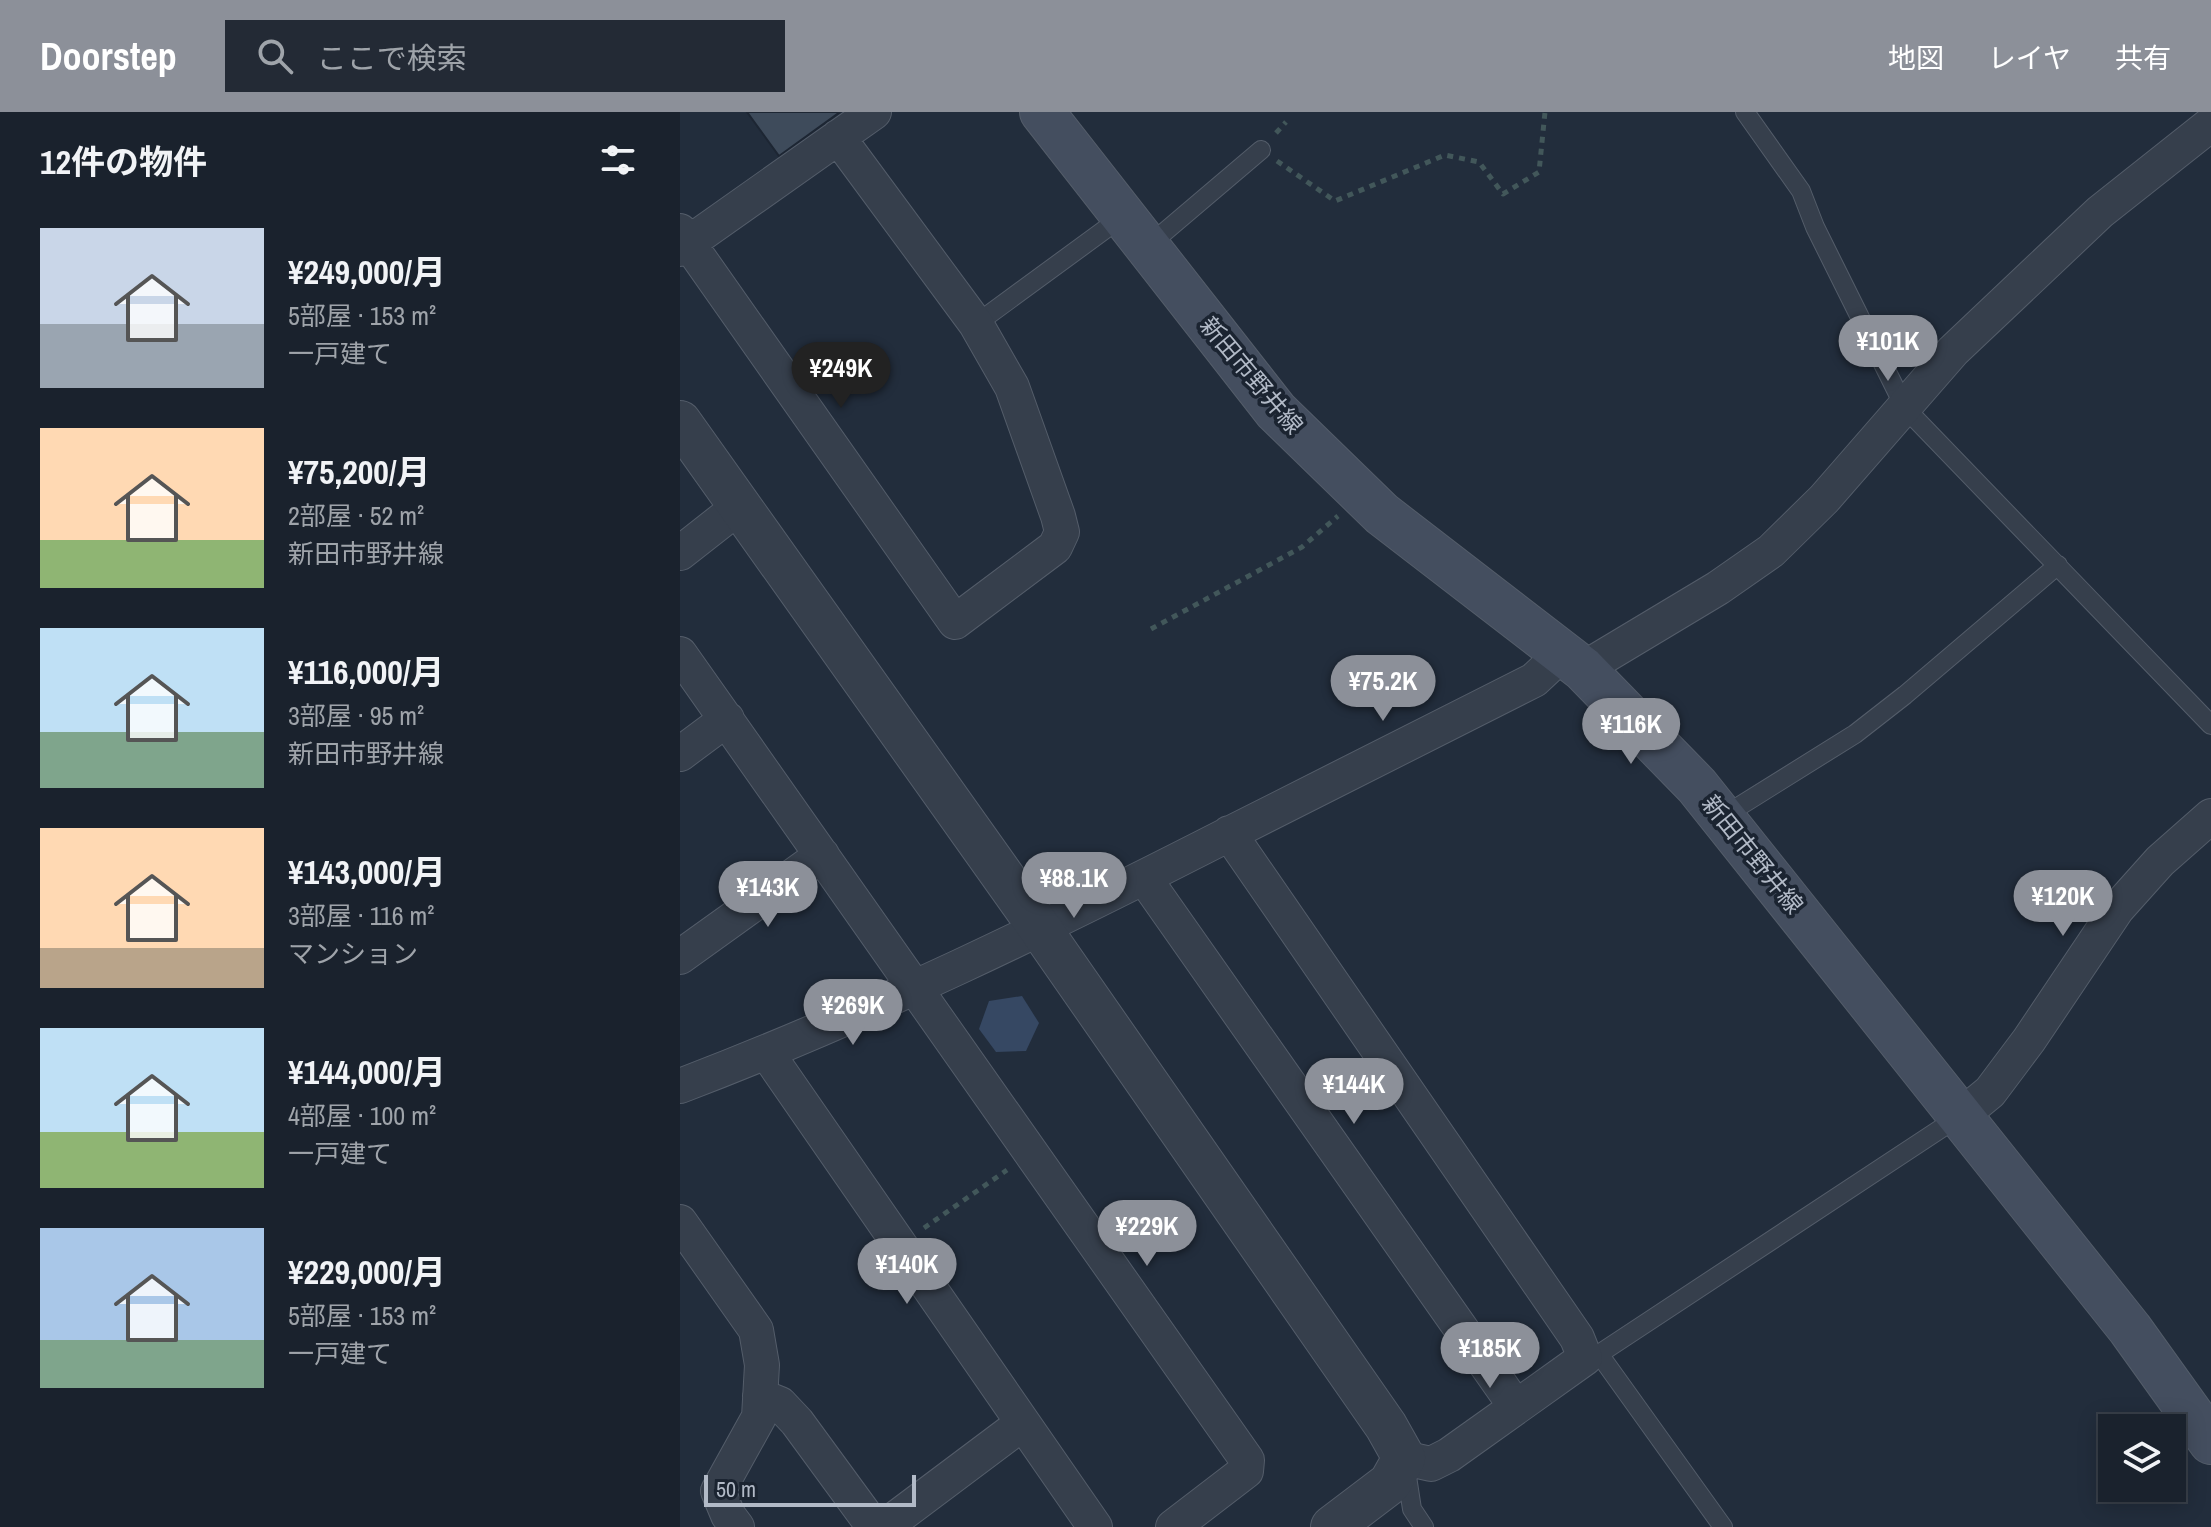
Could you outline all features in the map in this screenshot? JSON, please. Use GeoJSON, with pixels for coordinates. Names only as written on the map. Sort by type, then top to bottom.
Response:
{"type":"FeatureCollection","features":[{"type":"Feature","properties":{"kind":"main road","name":"新田市野井線"},"geometry":{"type":"LineString","coordinates":[[1042,112],[1276,411],[1382,514],[1574,660],[1697,786],[2130,1329],[2211,1442]]}},
{"type":"Feature","properties":{"kind":"street"},"geometry":{"type":"LineString","coordinates":[[838,137],[976,324],[1012,387],[1062,532],[1055,547],[955,622],[683,241],[874,112]]}},
{"type":"Feature","properties":{"kind":"street"},"geometry":{"type":"LineString","coordinates":[[680,1086],[767,1053],[915,988],[1145,879],[1229,833],[1718,588],[1771,551],[1824,499],[1953,351],[2100,212],[2211,124]]}},
{"type":"Feature","properties":{"kind":"street"},"geometry":{"type":"LineString","coordinates":[[680,422],[1039,927],[1386,1426],[1404,1458],[1431,1464],[1449,1455],[1592,1356],[1229,833]]}},
{"type":"Feature","properties":{"kind":"street"},"geometry":{"type":"LineString","coordinates":[[680,553],[740,506]]}},
{"type":"Feature","properties":{"kind":"street"},"geometry":{"type":"LineString","coordinates":[[680,654],[1247,1460],[1246,1471],[1173,1527]]}},
{"type":"Feature","properties":{"kind":"street"},"geometry":{"type":"LineString","coordinates":[[680,754],[727,719]]}},
{"type":"Feature","properties":{"kind":"street"},"geometry":{"type":"LineString","coordinates":[[1962,1115],[1990,1092],[2117,909],[2160,861],[2211,816]]}},
{"type":"Feature","properties":{"kind":"street"},"geometry":{"type":"LineString","coordinates":[[680,957],[822,855]]}},
{"type":"Feature","properties":{"kind":"street"},"geometry":{"type":"LineString","coordinates":[[1145,879],[1516,1407]]}},
{"type":"Feature","properties":{"kind":"street"},"geometry":{"type":"LineString","coordinates":[[767,1053],[1095,1527]]}},
{"type":"Feature","properties":{"kind":"street"},"geometry":{"type":"LineString","coordinates":[[680,1222],[756,1330],[762,1365],[759,1417],[718,1491],[737,1527]]}},
{"type":"Feature","properties":{"kind":"street"},"geometry":{"type":"LineString","coordinates":[[760,1396],[780,1404],[797,1422],[868,1519],[879,1526],[891,1522],[1023,1423]]}},
{"type":"Feature","properties":{"kind":"street"},"geometry":{"type":"LineString","coordinates":[[1332,1527],[1390,1483],[1404,1458]]}},
{"type":"Feature","properties":{"kind":"lane"},"geometry":{"type":"LineString","coordinates":[[1745,112],[1801,191],[1815,227],[1905,408],[2211,725]]}},
{"type":"Feature","properties":{"kind":"lane"},"geometry":{"type":"LineString","coordinates":[[976,324],[1135,231],[1261,150]]}},
{"type":"Feature","properties":{"kind":"lane"},"geometry":{"type":"LineString","coordinates":[[1722,817],[1855,734],[2058,565]]}},
{"type":"Feature","properties":{"kind":"lane"},"geometry":{"type":"LineString","coordinates":[[1723,1527],[1592,1356],[1962,1115]]}},
{"type":"Feature","properties":{"kind":"lane"},"geometry":{"type":"LineString","coordinates":[[1404,1458],[1412,1509],[1424,1527]]}},
{"type":"Feature","properties":{"kind":"path"},"geometry":{"type":"LineString","coordinates":[[1261,150],[1335,201],[1445,155],[1479,162],[1503,194],[1539,172],[1545,112]]}},
{"type":"Feature","properties":{"kind":"path"},"geometry":{"type":"LineString","coordinates":[[1151,629],[1302,547],[1363,495]]}},
{"type":"Feature","properties":{"kind":"path"},"geometry":{"type":"LineString","coordinates":[[900,1245],[1031,1153]]}},
{"type":"Feature","properties":{"kind":"water"},"geometry":{"type":"Polygon","coordinates":[[[1022,996],[1039,1023],[1026,1051],[996,1052],[979,1029],[989,1001],[1022,996]]]}},
{"type":"Feature","properties":{"kind":"building"},"geometry":{"type":"Polygon","coordinates":[[[747,112],[840,112],[779,156],[747,112]]]}}]}
